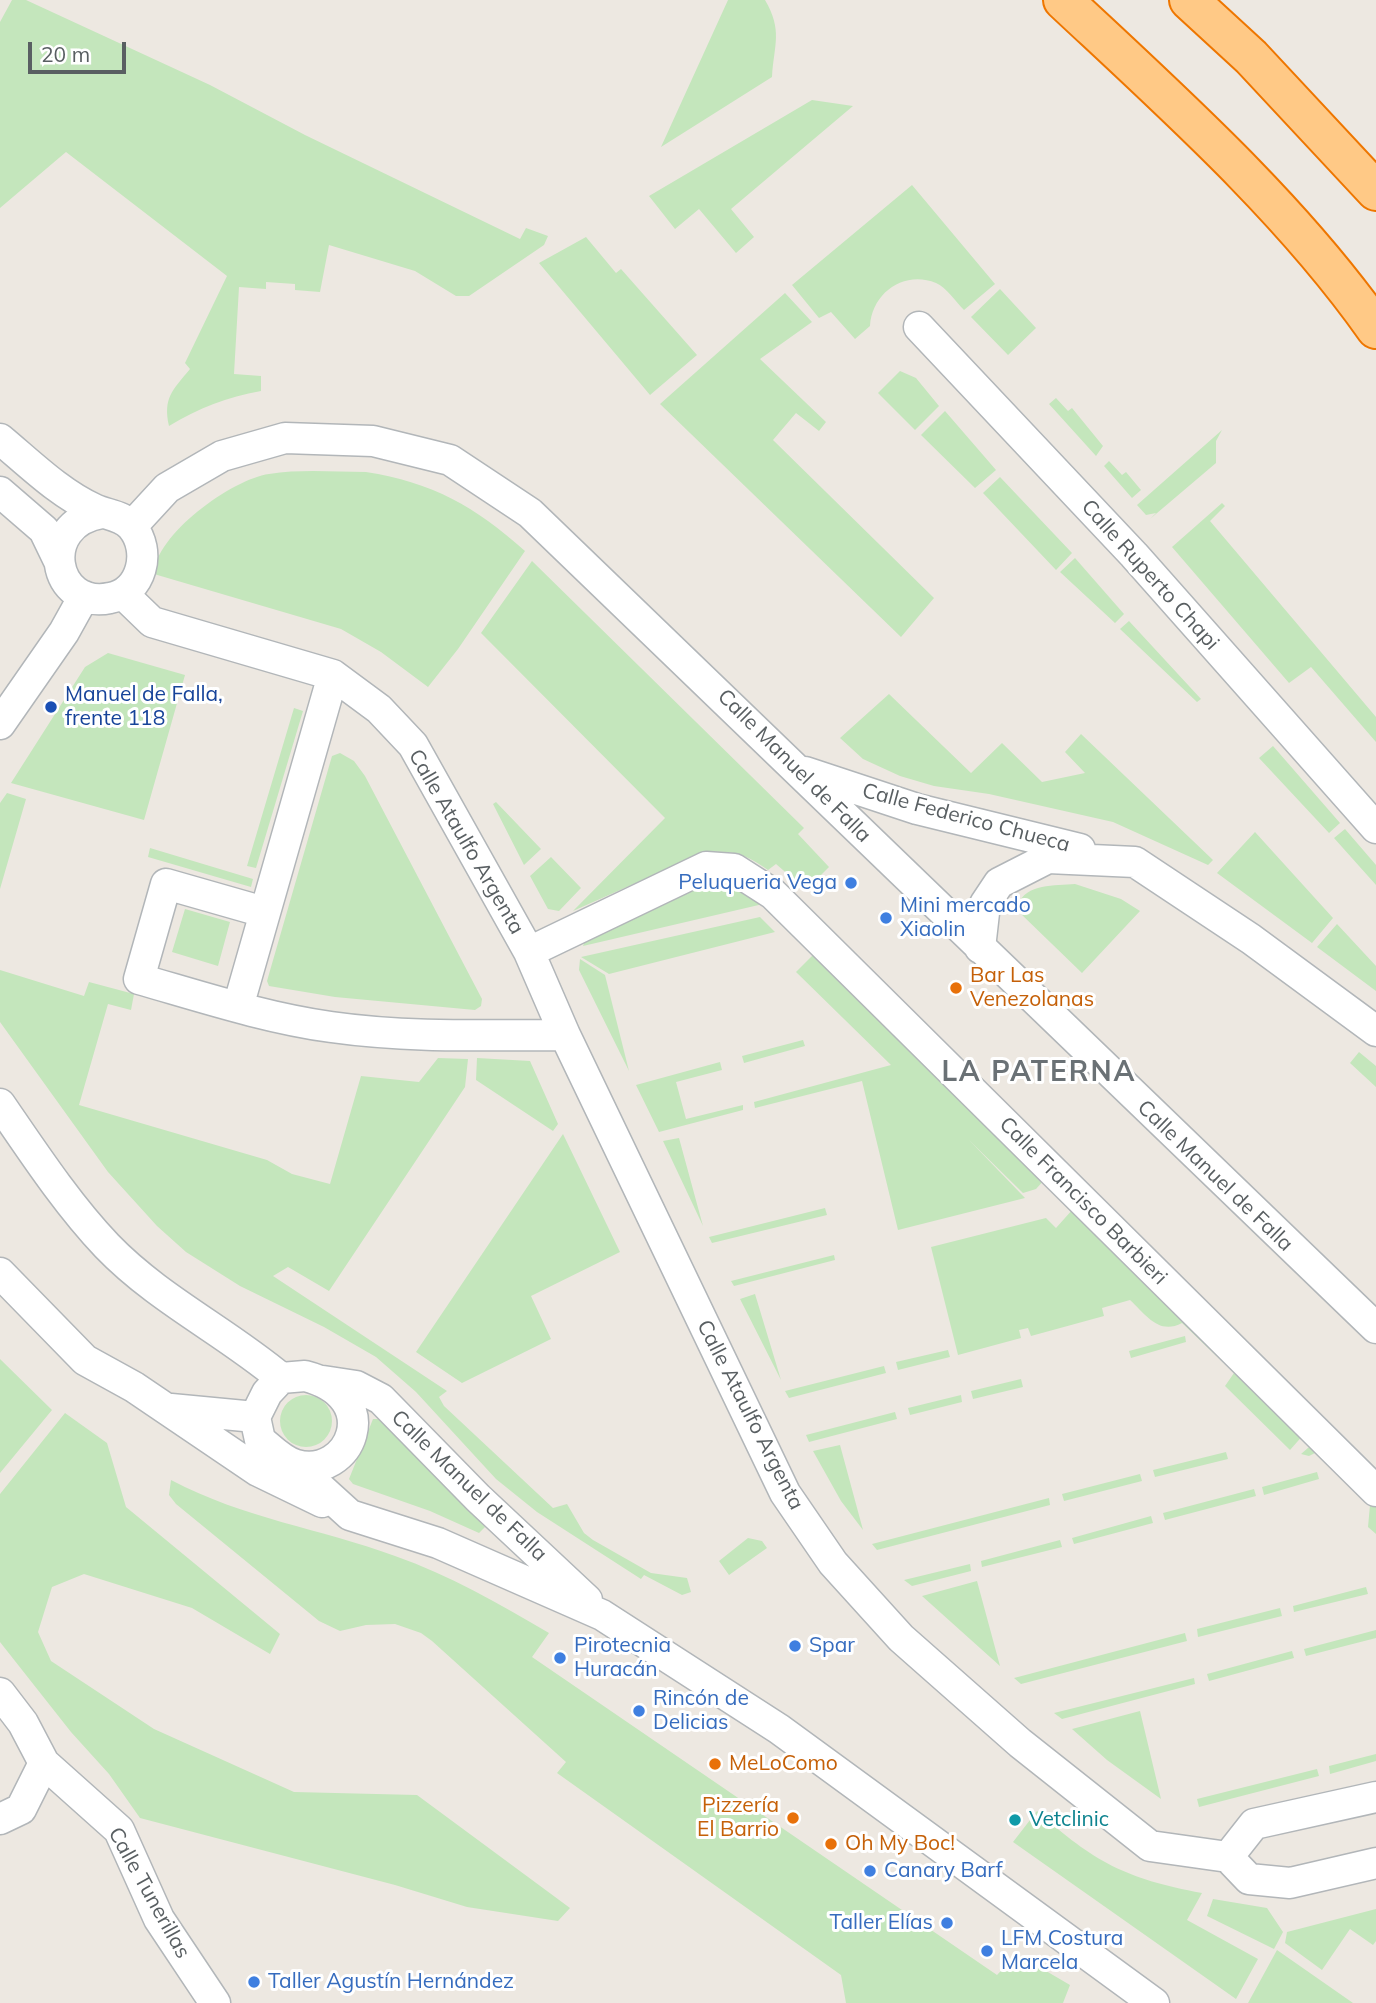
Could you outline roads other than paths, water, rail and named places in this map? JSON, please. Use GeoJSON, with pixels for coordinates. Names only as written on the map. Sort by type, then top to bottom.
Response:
{"type":"FeatureCollection","features":[{"type":"Feature","properties":{"kind":"highway"},"geometry":{"type":"LineString","coordinates":[[1063,0],[1197,127],[1340,278],[1376,329]]}},
{"type":"Feature","properties":{"kind":"highway"},"geometry":{"type":"LineString","coordinates":[[1189,0],[1251,57],[1376,191]]}},
{"type":"Feature","properties":{"kind":"street","name":"Calle Ruperto Chapi"},"geometry":{"type":"LineString","coordinates":[[919,327],[1134,555],[1376,828]]}},
{"type":"Feature","properties":{"kind":"street","name":"Calle Manuel de Falla"},"geometry":{"type":"LineString","coordinates":[[132,526],[167,488],[222,456],[285,438],[373,441],[450,460],[530,513],[1376,1328]]}},
{"type":"Feature","properties":{"kind":"street"},"geometry":{"type":"LineString","coordinates":[[0,439],[77,501],[118,517],[132,526],[144,549],[141,575],[123,594],[97,599],[84,596],[71,588],[62,575],[44,530],[0,492]]}},
{"type":"Feature","properties":{"kind":"street"},"geometry":{"type":"LineString","coordinates":[[58,561],[65,533],[88,515],[102,513]]}},
{"type":"Feature","properties":{"kind":"street","name":"Calle Ataulfo Argenta"},"geometry":{"type":"LineString","coordinates":[[123,594],[152,622],[333,675],[379,709],[413,745],[529,952],[565,1035],[785,1493],[834,1563],[901,1638],[1020,1743],[1150,1846],[1228,1857]]}},
{"type":"Feature","properties":{"kind":"street"},"geometry":{"type":"LineString","coordinates":[[0,724],[64,632],[84,596]]}},
{"type":"Feature","properties":{"kind":"street"},"geometry":{"type":"LineString","coordinates":[[239,1007],[333,675]]}},
{"type":"Feature","properties":{"kind":"street","name":"Calle Federico Chueca"},"geometry":{"type":"LineString","coordinates":[[798,770],[917,809],[1135,862],[1251,939],[1376,1031]]}},
{"type":"Feature","properties":{"kind":"street","name":"Calle Federico Chueca"},"geometry":{"type":"LineString","coordinates":[[980,948],[985,904],[999,883],[1048,858],[1135,862]]}},
{"type":"Feature","properties":{"kind":"street","name":"Calle Francisco Barbieri"},"geometry":{"type":"LineString","coordinates":[[529,952],[706,867],[734,869],[773,894],[1376,1491]]}},
{"type":"Feature","properties":{"kind":"street"},"geometry":{"type":"LineString","coordinates":[[264,912],[166,884],[139,979],[239,1007],[330,1027],[424,1035],[565,1035]]}},
{"type":"Feature","properties":{"kind":"street"},"geometry":{"type":"LineString","coordinates":[[0,1104],[107,1246],[184,1311],[249,1351],[281,1378]]}},
{"type":"Feature","properties":{"kind":"street","name":"Calle Manuel de Falla"},"geometry":{"type":"LineString","coordinates":[[0,1273],[85,1360],[168,1409],[258,1471],[350,1515],[438,1543],[603,1615],[779,1729],[1154,2003]]}},
{"type":"Feature","properties":{"kind":"street"},"geometry":{"type":"LineString","coordinates":[[305,1376],[323,1381],[336,1388],[346,1399],[353,1429],[348,1443],[335,1458],[310,1467],[295,1465],[260,1440],[255,1417],[267,1393],[281,1378],[305,1376]]}},
{"type":"Feature","properties":{"kind":"street","name":"Calle Manuel de Falla"},"geometry":{"type":"LineString","coordinates":[[323,1381],[356,1385],[381,1399],[478,1498],[603,1615]]}},
{"type":"Feature","properties":{"kind":"street","name":"Calle Manuel de Falla"},"geometry":{"type":"LineString","coordinates":[[168,1409],[255,1417]]}},
{"type":"Feature","properties":{"kind":"street","name":"Calle Manuel de Falla"},"geometry":{"type":"LineString","coordinates":[[295,1465],[350,1515]]}},
{"type":"Feature","properties":{"kind":"street"},"geometry":{"type":"LineString","coordinates":[[0,1693],[23,1723],[44,1763],[21,1809],[0,1819]]}},
{"type":"Feature","properties":{"kind":"street","name":"Calle Tunerillas"},"geometry":{"type":"LineString","coordinates":[[44,1763],[119,1830],[159,1919],[215,2003]]}},
{"type":"Feature","properties":{"kind":"street"},"geometry":{"type":"LineString","coordinates":[[1376,1797],[1254,1824],[1228,1857],[1249,1879],[1290,1883],[1376,1863]]}},
{"type":"Feature","properties":{"kind":"place","name":"Manuel de Falla, frente 118"},"geometry":{"type":"Point","coordinates":[51,707]}},
{"type":"Feature","properties":{"kind":"place","name":"Peluqueria Vega"},"geometry":{"type":"Point","coordinates":[851,883]}},
{"type":"Feature","properties":{"kind":"place","name":"Mini mercado Xiaolin"},"geometry":{"type":"Point","coordinates":[886,918]}},
{"type":"Feature","properties":{"kind":"place","name":"Bar Las Venezolanas"},"geometry":{"type":"Point","coordinates":[956,988]}},
{"type":"Feature","properties":{"kind":"place","name":"Spar"},"geometry":{"type":"Point","coordinates":[795,1646]}},
{"type":"Feature","properties":{"kind":"place","name":"Pirotecnia Huracán"},"geometry":{"type":"Point","coordinates":[560,1658]}},
{"type":"Feature","properties":{"kind":"place","name":"Rincón de Delicias"},"geometry":{"type":"Point","coordinates":[639,1711]}},
{"type":"Feature","properties":{"kind":"place","name":"MeLoComo"},"geometry":{"type":"Point","coordinates":[715,1764]}},
{"type":"Feature","properties":{"kind":"place","name":"Pizzería El Barrio"},"geometry":{"type":"Point","coordinates":[793,1818]}},
{"type":"Feature","properties":{"kind":"place","name":"Vetclinic"},"geometry":{"type":"Point","coordinates":[1015,1820]}},
{"type":"Feature","properties":{"kind":"place","name":"Oh My Boc!"},"geometry":{"type":"Point","coordinates":[831,1844]}},
{"type":"Feature","properties":{"kind":"place","name":"Canary Barf"},"geometry":{"type":"Point","coordinates":[870,1871]}},
{"type":"Feature","properties":{"kind":"place","name":"Taller Elías"},"geometry":{"type":"Point","coordinates":[947,1923]}},
{"type":"Feature","properties":{"kind":"place","name":"LFM Costura Marcela"},"geometry":{"type":"Point","coordinates":[987,1951]}},
{"type":"Feature","properties":{"kind":"place","name":"Taller Agustín Hernández"},"geometry":{"type":"Point","coordinates":[254,1982]}},
{"type":"Feature","properties":{"kind":"district","name":"LA PATERNA"},"geometry":{"type":"Point","coordinates":[1039,1073]}}]}
